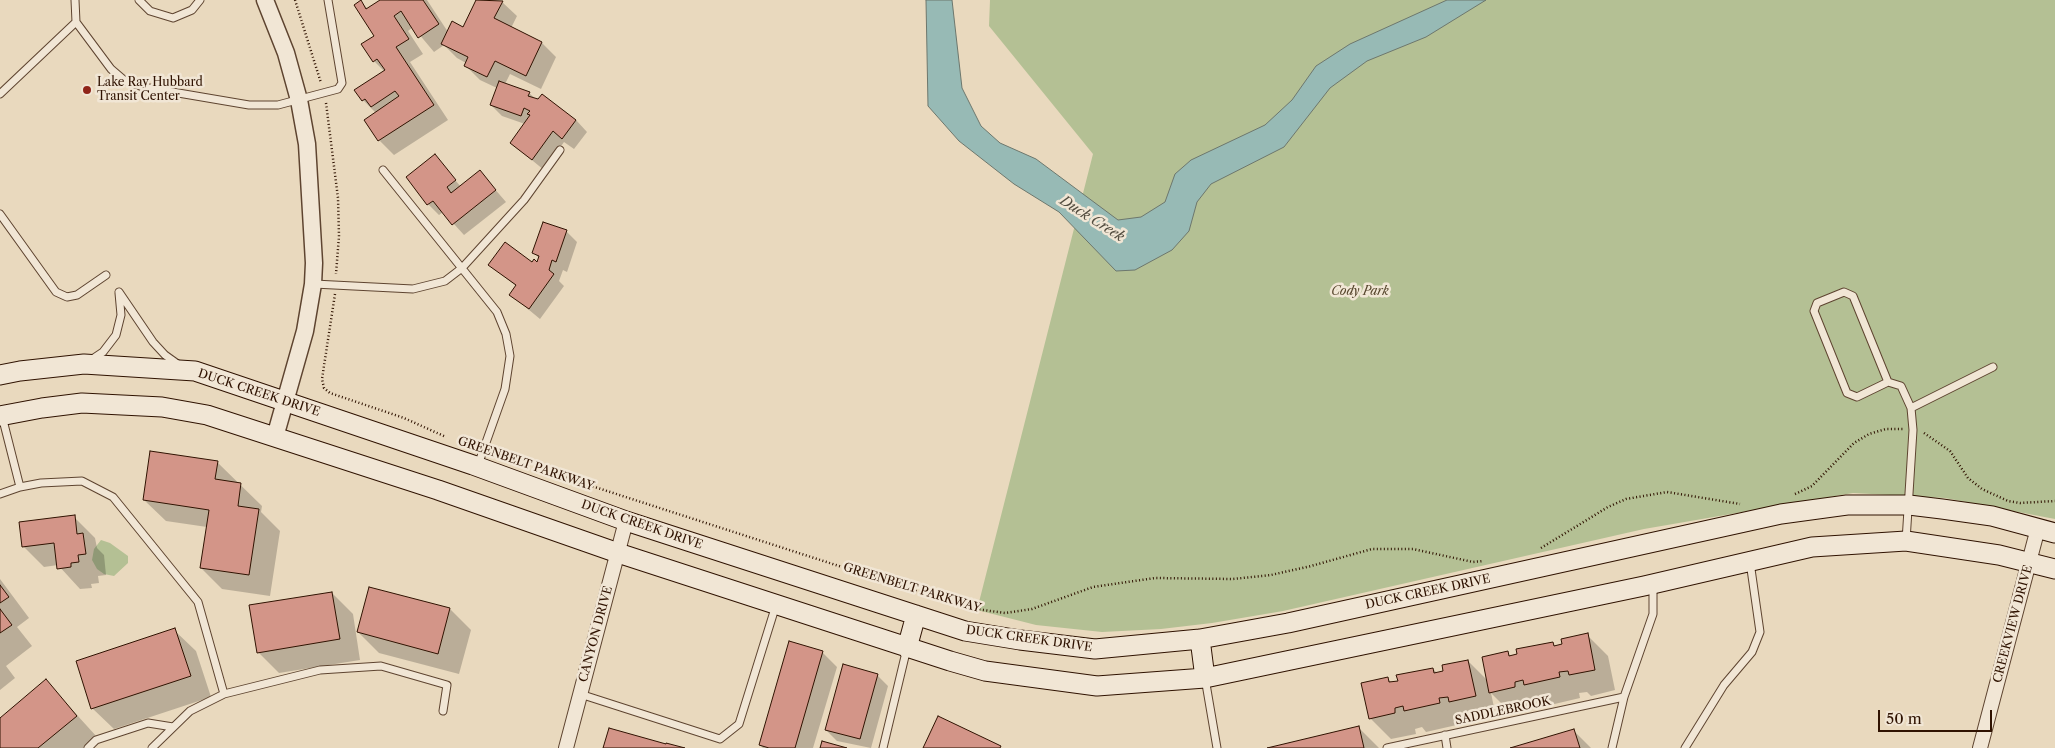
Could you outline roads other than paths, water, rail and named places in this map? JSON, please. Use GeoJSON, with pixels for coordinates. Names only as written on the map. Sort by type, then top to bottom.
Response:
{"type":"FeatureCollection","features":[{"type":"Feature","properties":{"kind":"main road","name":"DUCK CREEK DRIVE"},"geometry":{"type":"LineString","coordinates":[[0,375],[84,364],[186,370],[478,467],[626,521],[965,631],[1020,640],[1095,648],[1200,639],[1288,623],[1781,514],[1847,506],[1909,505],[1992,516],[2046,530]]}},
{"type":"Feature","properties":{"kind":"main road"},"geometry":{"type":"LineString","coordinates":[[1,414],[82,403],[162,407],[207,415],[438,490],[618,553],[908,648],[985,671],[1098,686],[1205,678],[1653,584],[1812,548],[1906,541],[1999,555],[2055,569]]}},
{"type":"Feature","properties":{"kind":"main road"},"geometry":{"type":"LineString","coordinates":[[908,648],[916,615]]}},
{"type":"Feature","properties":{"kind":"main road"},"geometry":{"type":"LineString","coordinates":[[1200,639],[1205,678]]}},
{"type":"Feature","properties":{"kind":"street"},"geometry":{"type":"LineString","coordinates":[[265,0],[286,53],[299,100],[307,153],[312,229],[313,284],[305,330],[276,437]]}},
{"type":"Feature","properties":{"kind":"street","name":"CANYON DRIVE"},"geometry":{"type":"LineString","coordinates":[[566,748],[626,521]]}},
{"type":"Feature","properties":{"kind":"street","name":"CREEKVIEW DRIVE"},"geometry":{"type":"LineString","coordinates":[[1980,748],[2029,563],[2046,530]]}},
{"type":"Feature","properties":{"kind":"lane"},"geometry":{"type":"LineString","coordinates":[[75,0],[76,22],[111,69],[125,80],[134,84],[249,105],[278,105],[338,89],[342,83],[328,0]]}},
{"type":"Feature","properties":{"kind":"lane"},"geometry":{"type":"LineString","coordinates":[[139,0],[150,11],[173,18],[192,10],[200,0]]}},
{"type":"Feature","properties":{"kind":"lane"},"geometry":{"type":"LineString","coordinates":[[0,94],[76,22]]}},
{"type":"Feature","properties":{"kind":"lane"},"geometry":{"type":"LineString","coordinates":[[313,284],[413,289],[445,281],[462,268],[524,200],[560,150]]}},
{"type":"Feature","properties":{"kind":"lane"},"geometry":{"type":"LineString","coordinates":[[383,170],[497,312],[506,334],[510,356],[505,389],[478,467]]}},
{"type":"Feature","properties":{"kind":"lane"},"geometry":{"type":"LineString","coordinates":[[0,214],[56,292],[67,297],[77,295],[106,275]]}},
{"type":"Feature","properties":{"kind":"lane"},"geometry":{"type":"LineString","coordinates":[[84,364],[103,352],[116,335],[121,315],[119,292],[153,342],[165,355],[186,370]]}},
{"type":"Feature","properties":{"kind":"lane"},"geometry":{"type":"LineString","coordinates":[[1888,382],[1853,296],[1844,292],[1818,303],[1814,311],[1847,393],[1857,397],[1888,382],[1901,386],[1911,408],[1913,430],[1906,541]]}},
{"type":"Feature","properties":{"kind":"lane"},"geometry":{"type":"LineString","coordinates":[[1911,408],[1994,367]]}},
{"type":"Feature","properties":{"kind":"lane"},"geometry":{"type":"LineString","coordinates":[[1,414],[20,487]]}},
{"type":"Feature","properties":{"kind":"lane"},"geometry":{"type":"LineString","coordinates":[[0,494],[20,487],[41,483],[82,481],[113,497],[198,602],[224,694]]}},
{"type":"Feature","properties":{"kind":"lane"},"geometry":{"type":"LineString","coordinates":[[1685,748],[1724,685],[1752,652],[1760,632],[1750,562]]}},
{"type":"Feature","properties":{"kind":"lane"},"geometry":{"type":"LineString","coordinates":[[1612,748],[1624,697],[1652,614],[1653,584]]}},
{"type":"Feature","properties":{"kind":"lane"},"geometry":{"type":"LineString","coordinates":[[580,694],[720,739],[739,724],[776,605]]}},
{"type":"Feature","properties":{"kind":"lane"},"geometry":{"type":"LineString","coordinates":[[883,748],[908,648]]}},
{"type":"Feature","properties":{"kind":"lane"},"geometry":{"type":"LineString","coordinates":[[152,748],[190,712],[224,694],[320,670],[381,666],[447,685],[444,711]]}},
{"type":"Feature","properties":{"kind":"lane"},"geometry":{"type":"LineString","coordinates":[[1205,678],[1217,748]]}},
{"type":"Feature","properties":{"kind":"lane","name":"SADDLEBROOK"},"geometry":{"type":"LineString","coordinates":[[1387,748],[1624,697]]}},
{"type":"Feature","properties":{"kind":"lane"},"geometry":{"type":"LineString","coordinates":[[88,748],[96,740],[148,723],[172,727]]}},
{"type":"Feature","properties":{"kind":"lane"},"geometry":{"type":"LineString","coordinates":[[1445,735],[1447,748]]}},
{"type":"Feature","properties":{"kind":"water","name":"Duck Creek"},"geometry":{"type":"Polygon","coordinates":[[[926,0],[952,0],[962,88],[981,126],[1000,143],[1036,159],[1118,220],[1141,217],[1165,202],[1175,174],[1191,160],[1265,125],[1292,100],[1316,66],[1350,44],[1447,0],[1486,0],[1426,37],[1367,61],[1330,88],[1284,147],[1211,184],[1197,202],[1189,231],[1172,250],[1135,270],[1116,271],[1059,212],[1014,184],[959,141],[928,106],[926,0]]]}},
{"type":"Feature","properties":{"kind":"place","name":"Lake Ray Hubbard Transit Center"},"geometry":{"type":"Point","coordinates":[87,90]}},
{"type":"Feature","properties":{"kind":"park label","name":"Cody Park"},"geometry":{"type":"Point","coordinates":[1360,292]}}]}
